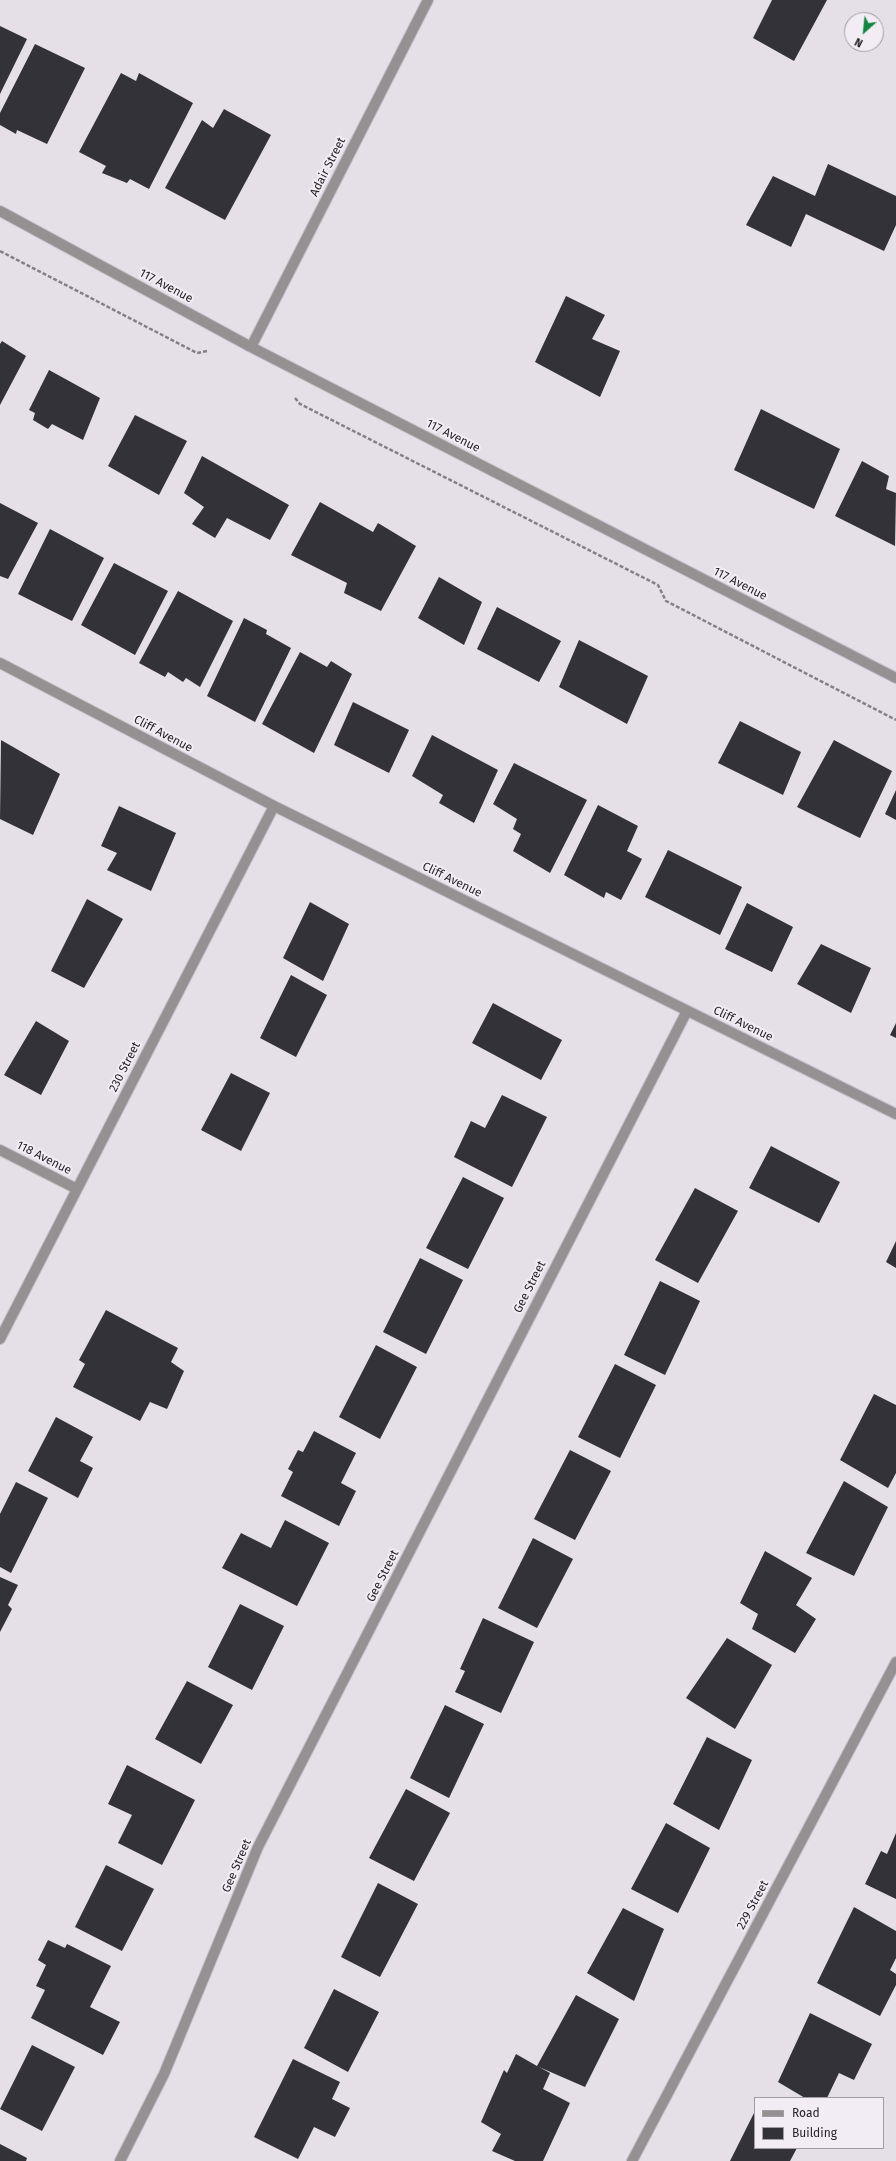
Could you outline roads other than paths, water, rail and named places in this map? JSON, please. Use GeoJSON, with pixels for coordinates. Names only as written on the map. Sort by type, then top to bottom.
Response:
{"type":"FeatureCollection","features":[{"type":"Feature","properties":{"kind":"street","name":"Adair Street"},"geometry":{"type":"LineString","coordinates":[[251,347],[428,0]]}},
{"type":"Feature","properties":{"kind":"street","name":"117 Avenue"},"geometry":{"type":"LineString","coordinates":[[0,211],[251,347],[896,678]]}},
{"type":"Feature","properties":{"kind":"street","name":"Cliff Avenue"},"geometry":{"type":"LineString","coordinates":[[0,663],[274,806],[896,1114]]}},
{"type":"Feature","properties":{"kind":"street","name":"230 Street"},"geometry":{"type":"LineString","coordinates":[[0,1339],[274,806]]}},
{"type":"Feature","properties":{"kind":"street","name":"Gee Street"},"geometry":{"type":"LineString","coordinates":[[120,2161],[164,2074],[258,1847],[687,1011]]}},
{"type":"Feature","properties":{"kind":"street","name":"118 Avenue"},"geometry":{"type":"LineString","coordinates":[[0,1150],[77,1189]]}},
{"type":"Feature","properties":{"kind":"street","name":"229 Street"},"geometry":{"type":"LineString","coordinates":[[632,2161],[896,1662]]}}]}
